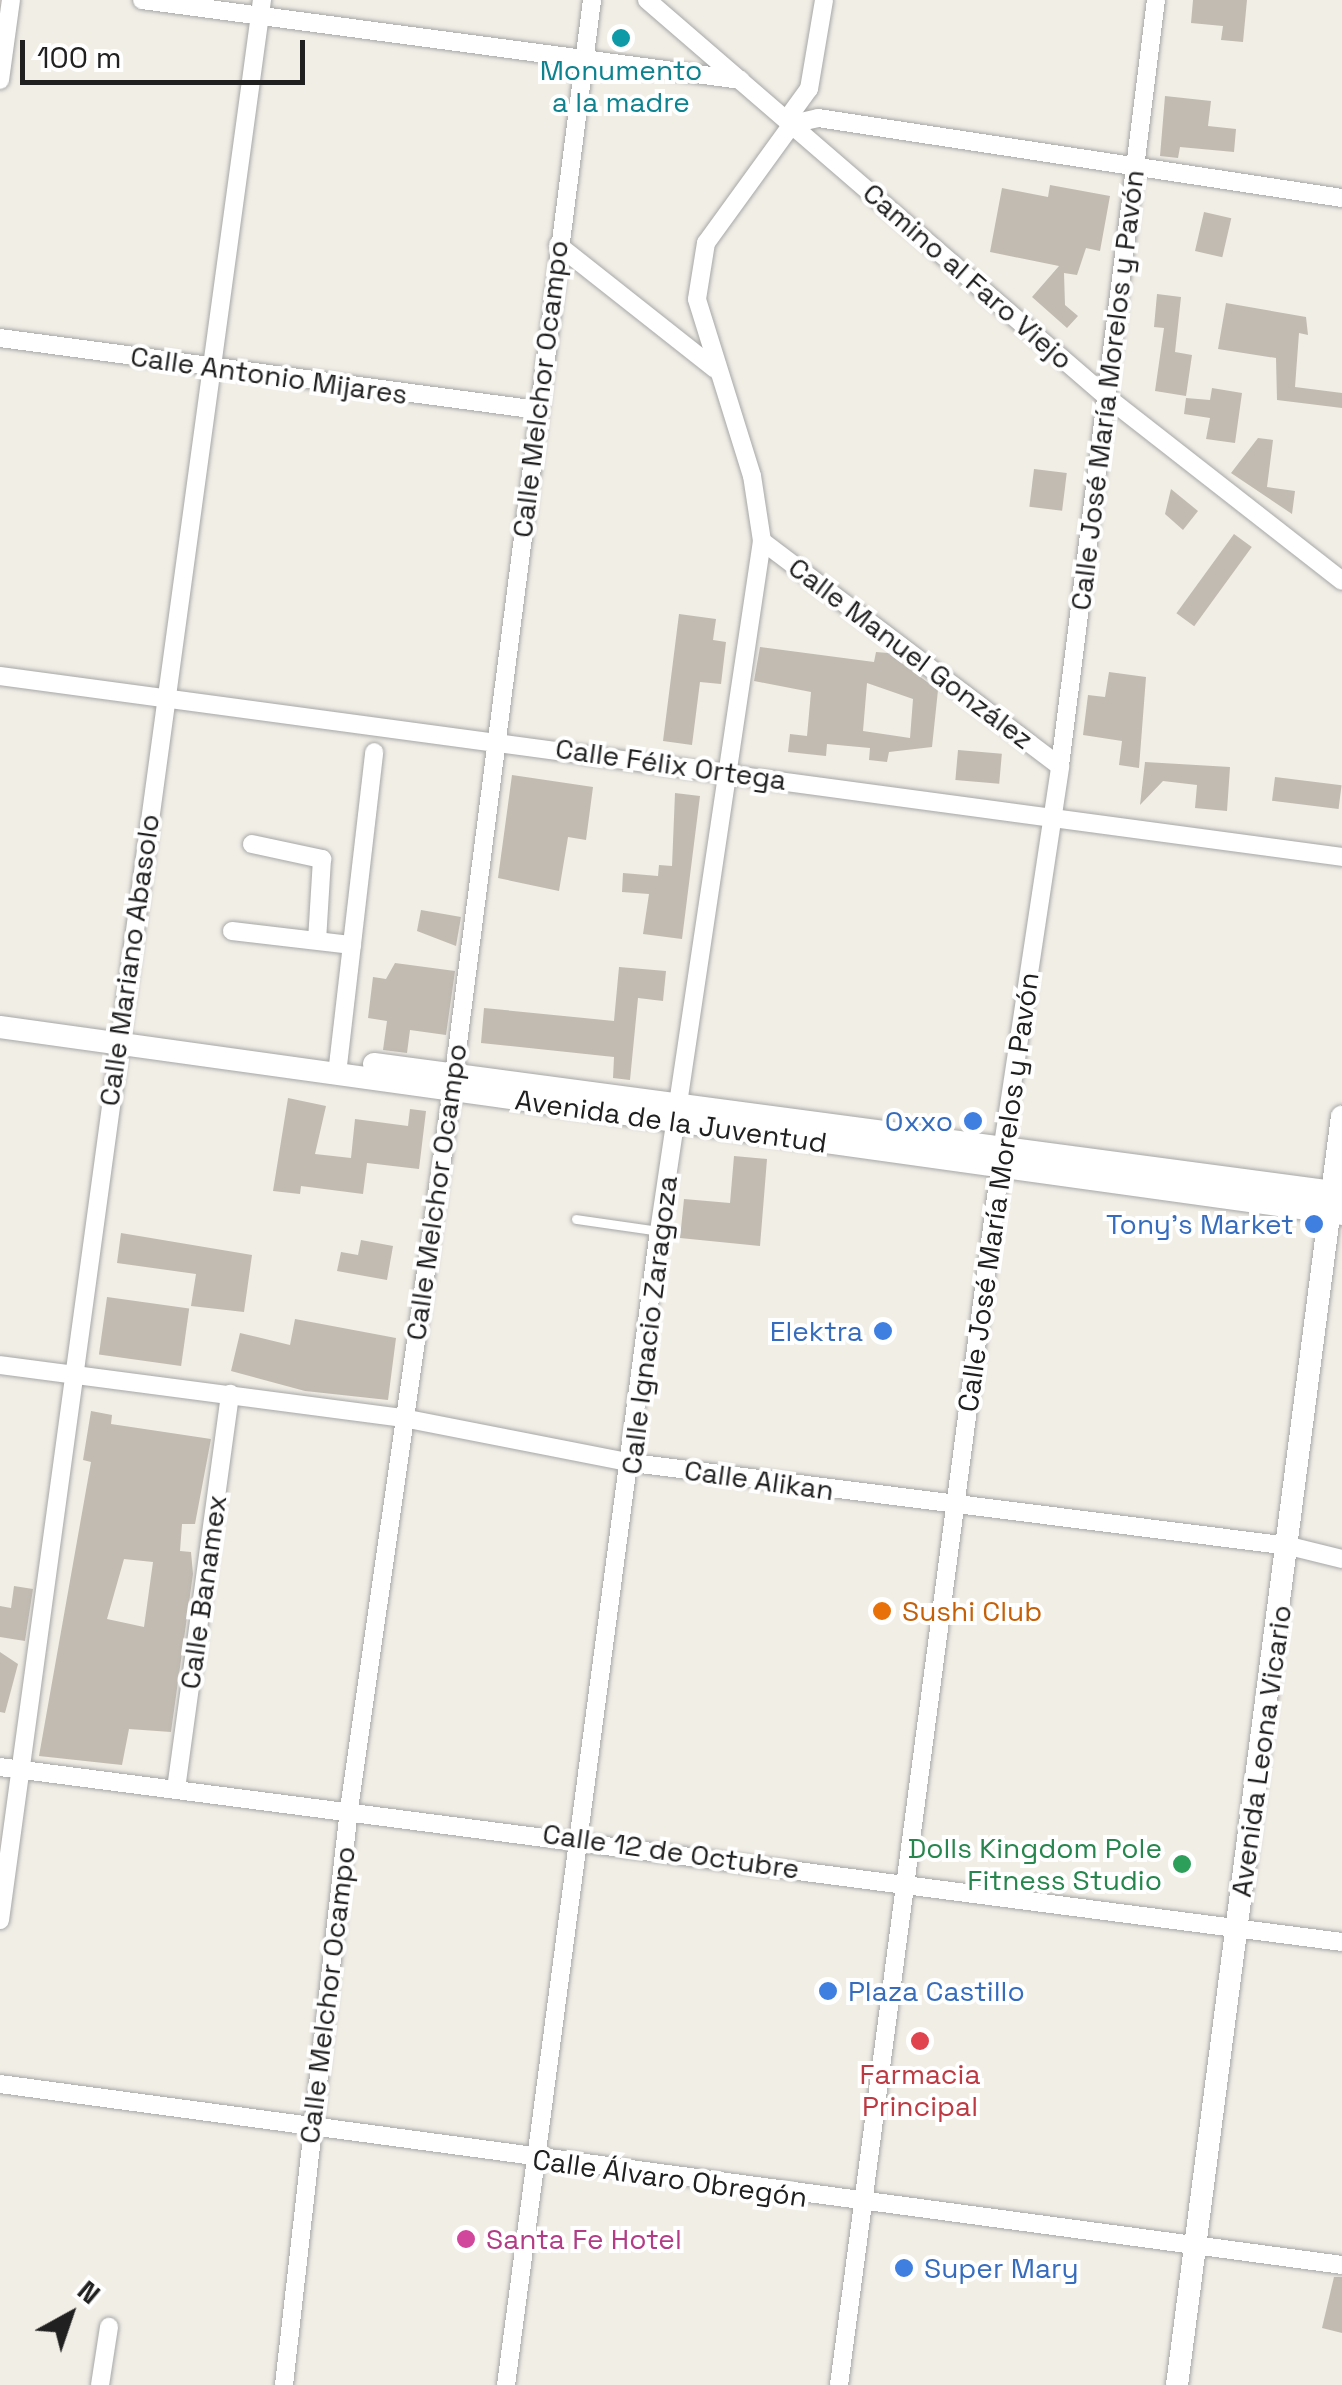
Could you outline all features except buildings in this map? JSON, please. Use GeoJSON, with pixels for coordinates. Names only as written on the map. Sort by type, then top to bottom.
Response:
{"type":"FeatureCollection","features":[{"type":"Feature","properties":{"kind":"street"},"geometry":{"type":"LineString","coordinates":[[0,80],[12,0]]}},
{"type":"Feature","properties":{"kind":"street"},"geometry":{"type":"LineString","coordinates":[[142,0],[261,8],[585,60],[742,80]]}},
{"type":"Feature","properties":{"kind":"street","name":"Calle Melchor Ocampo"},"geometry":{"type":"LineString","coordinates":[[284,2385],[349,1809],[453,1082],[592,0]]}},
{"type":"Feature","properties":{"kind":"street","name":"Camino al Faro Viejo"},"geometry":{"type":"LineString","coordinates":[[647,0],[1108,398],[1342,581]]}},
{"type":"Feature","properties":{"kind":"street","name":"Calle Ignacio Zaragoza"},"geometry":{"type":"LineString","coordinates":[[506,2385],[632,1463],[659,1231],[724,771],[762,542],[752,476],[697,299],[699,262],[731,201],[790,121],[808,89],[824,0]]}},
{"type":"Feature","properties":{"kind":"street","name":"Calle José María Morelos y Pavón"},"geometry":{"type":"LineString","coordinates":[[840,2385],[1001,1156],[1060,766],[1156,0]]}},
{"type":"Feature","properties":{"kind":"street","name":"Calle Mariano Abasolo"},"geometry":{"type":"LineString","coordinates":[[0,1920],[10,1768],[72,1374],[208,367],[261,8]]}},
{"type":"Feature","properties":{"kind":"street"},"geometry":{"type":"LineString","coordinates":[[790,121],[830,119],[1342,198]]}},
{"type":"Feature","properties":{"kind":"street"},"geometry":{"type":"LineString","coordinates":[[558,245],[716,370]]}},
{"type":"Feature","properties":{"kind":"street","name":"Calle Antonio Mijares"},"geometry":{"type":"LineString","coordinates":[[0,338],[538,410]]}},
{"type":"Feature","properties":{"kind":"street","name":"Calle Manuel González"},"geometry":{"type":"LineString","coordinates":[[762,542],[1060,766]]}},
{"type":"Feature","properties":{"kind":"street","name":"Calle Félix Ortega"},"geometry":{"type":"LineString","coordinates":[[0,676],[495,739],[1342,857]]}},
{"type":"Feature","properties":{"kind":"street"},"geometry":{"type":"LineString","coordinates":[[337,1066],[374,752]]}},
{"type":"Feature","properties":{"kind":"street"},"geometry":{"type":"LineString","coordinates":[[252,844],[322,859],[317,940]]}},
{"type":"Feature","properties":{"kind":"street"},"geometry":{"type":"LineString","coordinates":[[232,931],[352,945]]}},
{"type":"Feature","properties":{"kind":"street","name":"Avenida de la Juventud"},"geometry":{"type":"LineString","coordinates":[[0,1012],[119,1036]]}},
{"type":"Feature","properties":{"kind":"street","name":"Avenida de la Juventud"},"geometry":{"type":"LineString","coordinates":[[0,1027],[119,1036],[1336,1203]]}},
{"type":"Feature","properties":{"kind":"street","name":"Avenida Leona Vicario"},"geometry":{"type":"LineString","coordinates":[[1176,2385],[1336,1203],[1342,1116]]}},
{"type":"Feature","properties":{"kind":"street","name":"Calle Alikan"},"geometry":{"type":"LineString","coordinates":[[0,1366],[403,1418],[632,1463],[954,1507],[1289,1546],[1342,1559]]}},
{"type":"Feature","properties":{"kind":"street","name":"Calle Banamex"},"geometry":{"type":"LineString","coordinates":[[176,1789],[230,1394]]}},
{"type":"Feature","properties":{"kind":"street","name":"Calle 12 de Octubre"},"geometry":{"type":"LineString","coordinates":[[10,1768],[582,1838],[1342,1942]]}},
{"type":"Feature","properties":{"kind":"street","name":"Calle Álvaro Obregón"},"geometry":{"type":"LineString","coordinates":[[0,2084],[864,2206],[1342,2266]]}},
{"type":"Feature","properties":{"kind":"street"},"geometry":{"type":"LineString","coordinates":[[100,2385],[109,2327]]}},
{"type":"Feature","properties":{"kind":"lane"},"geometry":{"type":"LineString","coordinates":[[576,1219],[659,1231]]}},
{"type":"Feature","properties":{"kind":"place","name":"Monumento a la madre"},"geometry":{"type":"Point","coordinates":[621,38]}},
{"type":"Feature","properties":{"kind":"place","name":"Oxxo"},"geometry":{"type":"Point","coordinates":[973,1121]}},
{"type":"Feature","properties":{"kind":"place","name":"Tony's Market"},"geometry":{"type":"Point","coordinates":[1314,1224]}},
{"type":"Feature","properties":{"kind":"place","name":"Elektra"},"geometry":{"type":"Point","coordinates":[883,1331]}},
{"type":"Feature","properties":{"kind":"place","name":"Sushi Club"},"geometry":{"type":"Point","coordinates":[882,1611]}},
{"type":"Feature","properties":{"kind":"place","name":"Dolls Kingdom Pole Fitness Studio"},"geometry":{"type":"Point","coordinates":[1182,1864]}},
{"type":"Feature","properties":{"kind":"place","name":"Plaza Castillo"},"geometry":{"type":"Point","coordinates":[828,1991]}},
{"type":"Feature","properties":{"kind":"place","name":"Farmacia Principal"},"geometry":{"type":"Point","coordinates":[920,2041]}},
{"type":"Feature","properties":{"kind":"place","name":"Santa Fe Hotel"},"geometry":{"type":"Point","coordinates":[466,2239]}},
{"type":"Feature","properties":{"kind":"place","name":"Super Mary"},"geometry":{"type":"Point","coordinates":[904,2268]}}]}
